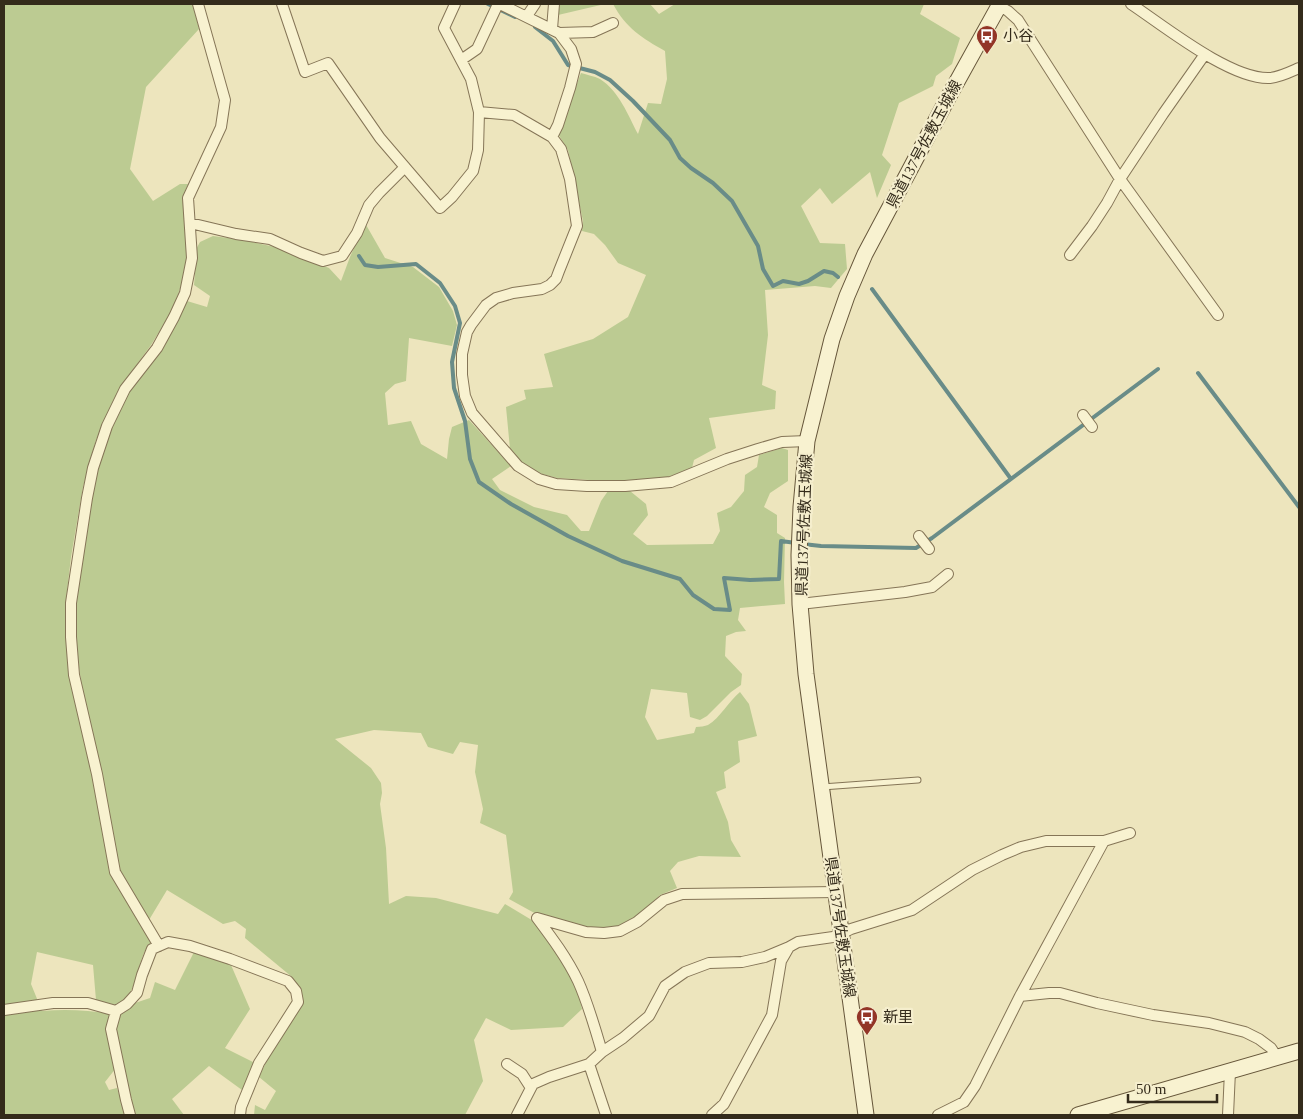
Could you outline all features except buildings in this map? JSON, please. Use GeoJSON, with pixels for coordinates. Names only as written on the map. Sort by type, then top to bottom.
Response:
{"type":"FeatureCollection","features":[{"type":"Feature","properties":{"kind":"main road","name":"県道137号佐敷玉城線"},"geometry":{"type":"LineString","coordinates":[[866,1115],[806,674],[800,604],[800,535],[807,441],[832,339],[861,262],[949,96],[1000,5]]}},
{"type":"Feature","properties":{"kind":"main road"},"geometry":{"type":"LineString","coordinates":[[1078,1115],[1299,1051]]}},
{"type":"Feature","properties":{"kind":"street"},"geometry":{"type":"LineString","coordinates":[[159,946],[115,872],[97,774],[74,675],[71,603],[85,507],[94,468],[107,426],[125,389],[157,348],[185,293],[192,258],[188,198],[221,127],[225,100],[198,4]]}},
{"type":"Feature","properties":{"kind":"street"},"geometry":{"type":"LineString","coordinates":[[282,4],[305,72],[328,63],[380,138],[440,208],[452,197],[473,171],[478,150],[479,112],[471,79],[444,28],[455,4]]}},
{"type":"Feature","properties":{"kind":"street"},"geometry":{"type":"LineString","coordinates":[[461,60],[477,49],[499,4],[556,31],[571,49],[575,69],[558,125],[552,136]]}},
{"type":"Feature","properties":{"kind":"street"},"geometry":{"type":"LineString","coordinates":[[527,16],[535,4]]}},
{"type":"Feature","properties":{"kind":"street"},"geometry":{"type":"LineString","coordinates":[[554,4],[556,31]]}},
{"type":"Feature","properties":{"kind":"street"},"geometry":{"type":"LineString","coordinates":[[1131,4],[1205,54],[1249,76],[1269,78],[1299,68]]}},
{"type":"Feature","properties":{"kind":"street"},"geometry":{"type":"LineString","coordinates":[[1000,5],[1018,20],[1120,179],[1218,315]]}},
{"type":"Feature","properties":{"kind":"street"},"geometry":{"type":"LineString","coordinates":[[556,31],[592,32],[612,23]]}},
{"type":"Feature","properties":{"kind":"street"},"geometry":{"type":"LineString","coordinates":[[1070,255],[1107,203],[1120,179],[1205,54]]}},
{"type":"Feature","properties":{"kind":"street"},"geometry":{"type":"LineString","coordinates":[[479,112],[514,115],[552,136],[561,149],[570,179],[578,226],[560,271],[550,285],[496,298],[486,305],[470,325],[467,332],[462,354],[465,396],[472,413],[518,466],[539,479],[556,484],[625,486],[671,482],[758,448],[782,442],[807,441]]}},
{"type":"Feature","properties":{"kind":"street"},"geometry":{"type":"LineString","coordinates":[[190,223],[236,234],[270,239],[323,261],[342,256],[357,234],[369,205],[405,167]]}},
{"type":"Feature","properties":{"kind":"street"},"geometry":{"type":"LineString","coordinates":[[1083,415],[1092,427]]}},
{"type":"Feature","properties":{"kind":"street"},"geometry":{"type":"LineString","coordinates":[[919,536],[929,549]]}},
{"type":"Feature","properties":{"kind":"street"},"geometry":{"type":"LineString","coordinates":[[800,604],[905,592],[932,587],[948,574]]}},
{"type":"Feature","properties":{"kind":"street"},"geometry":{"type":"LineString","coordinates":[[517,1115],[533,1084],[589,1064],[649,1016],[665,986],[685,972],[709,963],[742,962],[765,956],[798,942],[828,938],[912,910],[972,870],[1022,847],[1046,841],[1104,842],[1130,832]]}},
{"type":"Feature","properties":{"kind":"street"},"geometry":{"type":"LineString","coordinates":[[938,1115],[964,1102],[970,1094],[1020,996],[1104,842]]}},
{"type":"Feature","properties":{"kind":"street"},"geometry":{"type":"LineString","coordinates":[[602,1052],[578,981],[563,954],[537,918],[586,932],[604,933],[620,931],[637,922],[664,900],[682,894],[836,892]]}},
{"type":"Feature","properties":{"kind":"street"},"geometry":{"type":"LineString","coordinates":[[130,1115],[111,1029],[116,1011],[127,1004],[137,993],[152,949],[168,942],[190,946],[230,959],[288,981],[296,991],[298,1002],[259,1063],[241,1107],[240,1115]]}},
{"type":"Feature","properties":{"kind":"street"},"geometry":{"type":"LineString","coordinates":[[712,1115],[724,1104],[772,1015],[781,961],[789,947]]}},
{"type":"Feature","properties":{"kind":"street"},"geometry":{"type":"LineString","coordinates":[[1020,996],[1049,993],[1060,994],[1153,1015],[1209,1023],[1244,1032],[1259,1039],[1272,1048],[1278,1057]]}},
{"type":"Feature","properties":{"kind":"street"},"geometry":{"type":"LineString","coordinates":[[4,1010],[53,1003],[88,1003],[116,1011]]}},
{"type":"Feature","properties":{"kind":"street"},"geometry":{"type":"LineString","coordinates":[[507,1064],[522,1074],[531,1088]]}},
{"type":"Feature","properties":{"kind":"street"},"geometry":{"type":"LineString","coordinates":[[589,1064],[606,1115]]}},
{"type":"Feature","properties":{"kind":"street"},"geometry":{"type":"LineString","coordinates":[[1228,1115],[1230,1071]]}},
{"type":"Feature","properties":{"kind":"lane"},"geometry":{"type":"LineString","coordinates":[[822,788],[918,780]]}},
{"type":"Feature","properties":{"kind":"green space"},"geometry":{"type":"Polygon","coordinates":[[[4,4],[193,4],[199,29],[146,87],[130,169],[153,201],[180,184],[188,184],[182,198],[187,222],[187,255],[181,286],[172,311],[151,345],[122,385],[96,440],[83,487],[66,600],[70,674],[93,774],[111,875],[151,943],[142,957],[129,995],[123,1001],[116,1004],[96,1000],[93,965],[37,952],[31,984],[42,1011],[76,1010],[111,1014],[116,1068],[105,1082],[109,1090],[117,1088],[126,1115],[4,1115],[4,4]]]}},
{"type":"Feature","properties":{"kind":"green space"},"geometry":{"type":"Polygon","coordinates":[[[560,4],[605,4],[558,15],[560,4]]]}},
{"type":"Feature","properties":{"kind":"green space"},"geometry":{"type":"Polygon","coordinates":[[[613,4],[650,4],[659,14],[675,4],[924,4],[920,14],[960,38],[952,64],[936,76],[933,86],[899,103],[882,155],[891,165],[877,198],[870,172],[832,204],[820,188],[801,206],[820,243],[845,244],[847,269],[831,288],[815,286],[765,290],[768,335],[762,385],[776,391],[775,409],[709,418],[716,448],[694,460],[692,468],[668,477],[622,482],[557,478],[539,473],[520,462],[510,449],[506,407],[526,399],[524,390],[553,387],[544,354],[593,339],[628,317],[646,275],[618,263],[594,234],[582,231],[583,221],[568,150],[558,134],[581,73],[600,79],[613,90],[638,134],[648,103],[661,104],[667,79],[665,51],[635,32],[623,20],[613,4]]]}},
{"type":"Feature","properties":{"kind":"green space"},"geometry":{"type":"Polygon","coordinates":[[[365,223],[385,258],[413,267],[439,287],[453,311],[457,325],[452,346],[409,338],[406,381],[395,384],[385,393],[388,425],[411,421],[421,444],[447,459],[452,427],[469,420],[511,466],[492,479],[500,490],[534,507],[567,515],[581,531],[589,531],[601,501],[608,491],[630,491],[646,504],[648,515],[633,534],[647,545],[713,544],[720,531],[717,513],[731,507],[744,491],[745,475],[757,467],[759,455],[782,448],[788,450],[788,481],[770,493],[764,507],[777,515],[777,533],[785,538],[785,604],[740,608],[738,620],[746,631],[726,636],[725,656],[742,674],[741,685],[731,692],[707,716],[700,720],[690,717],[687,693],[651,689],[645,717],[657,740],[694,733],[696,727],[708,725],[717,718],[740,692],[749,704],[757,736],[738,741],[740,762],[724,772],[726,788],[716,792],[728,822],[731,840],[741,857],[699,856],[678,862],[670,871],[677,888],[660,895],[647,910],[621,927],[600,930],[583,929],[538,915],[509,899],[513,892],[506,835],[480,823],[483,809],[475,772],[478,745],[460,742],[453,754],[428,747],[421,733],[374,730],[335,739],[371,768],[381,783],[380,804],[386,848],[389,904],[406,896],[436,898],[498,914],[505,904],[535,922],[563,961],[577,988],[582,1009],[563,1027],[511,1030],[486,1018],[474,1040],[483,1081],[465,1115],[254,1115],[255,1105],[265,1110],[276,1091],[259,1077],[268,1058],[294,1017],[300,990],[292,977],[245,938],[246,929],[235,921],[223,924],[167,890],[149,920],[118,871],[83,694],[76,648],[74,608],[97,465],[111,427],[131,389],[187,301],[207,307],[210,296],[194,285],[195,251],[200,242],[213,236],[275,247],[329,268],[341,281],[365,223]]]}},
{"type":"Feature","properties":{"kind":"green space"},"geometry":{"type":"Polygon","coordinates":[[[194,952],[231,965],[250,1009],[225,1048],[255,1063],[242,1090],[209,1066],[172,1099],[184,1115],[135,1115],[114,1029],[120,1013],[135,1003],[150,998],[155,982],[175,990],[194,952]]]}},
{"type":"Feature","properties":{"kind":"waterway"},"geometry":{"type":"LineString","coordinates":[[488,4],[515,17]]}},
{"type":"Feature","properties":{"kind":"waterway"},"geometry":{"type":"LineString","coordinates":[[535,27],[553,41],[568,65],[595,72],[610,80],[670,140],[680,158],[713,183],[732,201],[758,246],[763,269],[773,286],[783,281],[799,284],[824,271],[833,273],[838,277]]}},
{"type":"Feature","properties":{"kind":"waterway"},"geometry":{"type":"LineString","coordinates":[[359,256],[365,265],[378,267],[416,264],[440,283],[455,306],[460,323],[452,362],[454,388],[465,421],[470,459],[479,482],[511,504],[568,536],[622,561],[680,579],[693,595],[714,609],[730,610],[724,578],[750,580],[779,579],[781,541],[796,543]]}},
{"type":"Feature","properties":{"kind":"waterway"},"geometry":{"type":"LineString","coordinates":[[872,289],[1011,479]]}},
{"type":"Feature","properties":{"kind":"waterway"},"geometry":{"type":"LineString","coordinates":[[803,544],[916,548],[1158,369]]}},
{"type":"Feature","properties":{"kind":"waterway"},"geometry":{"type":"LineString","coordinates":[[1198,373],[1299,507]]}},
{"type":"Feature","properties":{"kind":"place","name":"小谷"},"geometry":{"type":"Point","coordinates":[987,55]}},
{"type":"Feature","properties":{"kind":"place","name":"新里"},"geometry":{"type":"Point","coordinates":[867,1036]}}]}
